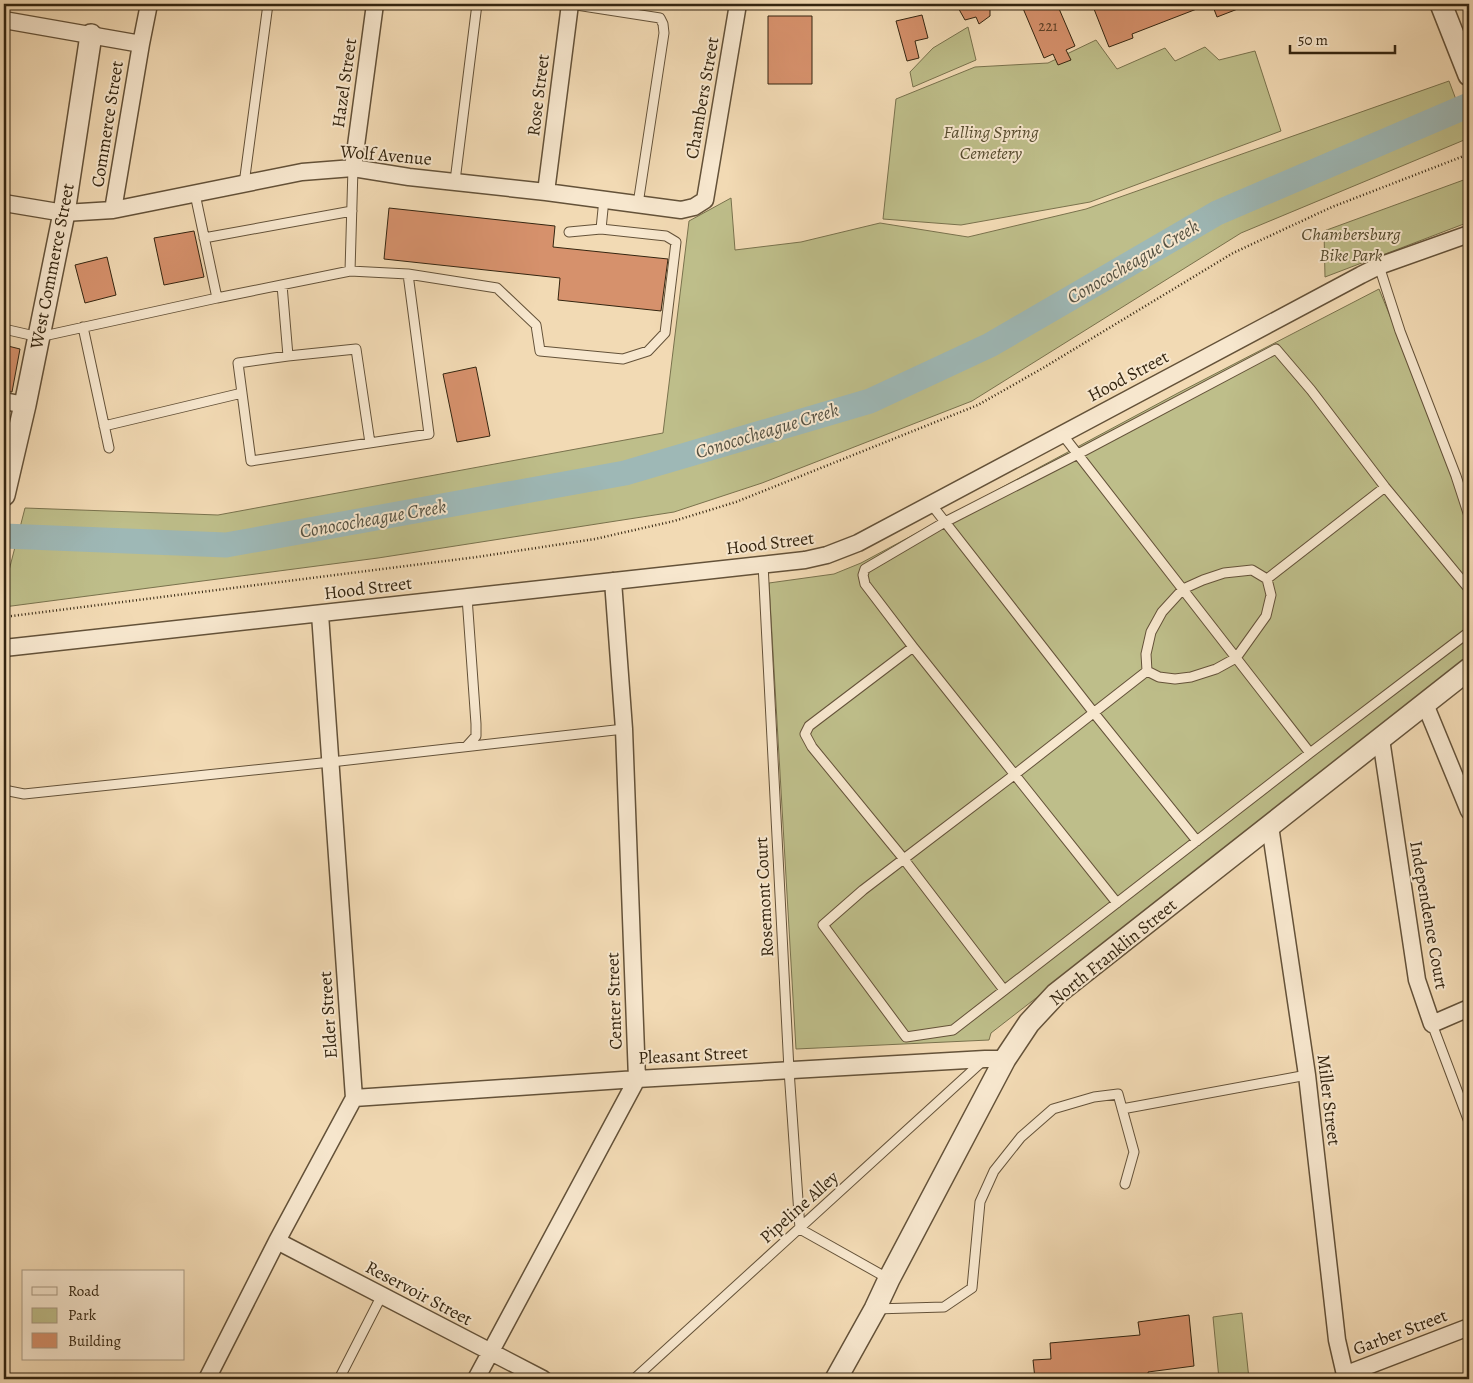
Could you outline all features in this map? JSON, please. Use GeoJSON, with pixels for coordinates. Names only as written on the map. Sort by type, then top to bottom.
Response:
{"type":"FeatureCollection","features":[{"type":"Feature","properties":{"kind":"street"},"geometry":{"type":"LineString","coordinates":[[4,20],[141,44],[149,4]]}},
{"type":"Feature","properties":{"kind":"street","name":"Hazel Street"},"geometry":{"type":"LineString","coordinates":[[353,168],[375,4]]}},
{"type":"Feature","properties":{"kind":"street","name":"Rose Street"},"geometry":{"type":"LineString","coordinates":[[546,192],[570,4]]}},
{"type":"Feature","properties":{"kind":"street","name":"Chambers Street"},"geometry":{"type":"LineString","coordinates":[[705,200],[738,4]]}},
{"type":"Feature","properties":{"kind":"street"},"geometry":{"type":"LineString","coordinates":[[1441,4],[1469,75]]}},
{"type":"Feature","properties":{"kind":"street","name":"West Commerce Street"},"geometry":{"type":"LineString","coordinates":[[4,496],[25,405],[64,213],[91,35]]}},
{"type":"Feature","properties":{"kind":"street","name":"Commerce Street"},"geometry":{"type":"LineString","coordinates":[[113,210],[141,44]]}},
{"type":"Feature","properties":{"kind":"street","name":"Wolf Avenue"},"geometry":{"type":"LineString","coordinates":[[4,203],[64,213],[113,210],[302,172],[353,168],[409,177],[546,192],[681,210],[694,208],[705,200]]}},
{"type":"Feature","properties":{"kind":"street","name":"Hood Street"},"geometry":{"type":"LineString","coordinates":[[4,648],[805,560],[827,555],[858,543],[1379,266],[1469,234]]}},
{"type":"Feature","properties":{"kind":"street"},"geometry":{"type":"LineString","coordinates":[[4,400],[25,405]]}},
{"type":"Feature","properties":{"kind":"street","name":"Center Street"},"geometry":{"type":"LineString","coordinates":[[614,581],[624,728],[637,1078]]}},
{"type":"Feature","properties":{"kind":"street","name":"Elder Street"},"geometry":{"type":"LineString","coordinates":[[320,614],[354,1098]]}},
{"type":"Feature","properties":{"kind":"street","name":"North Franklin Street"},"geometry":{"type":"LineString","coordinates":[[836,1379],[875,1309],[995,1059],[1056,994],[1469,669]]}},
{"type":"Feature","properties":{"kind":"street"},"geometry":{"type":"LineString","coordinates":[[1425,704],[1469,811]]}},
{"type":"Feature","properties":{"kind":"street","name":"Independence Court"},"geometry":{"type":"LineString","coordinates":[[1381,739],[1417,980],[1432,1024]]}},
{"type":"Feature","properties":{"kind":"street","name":"Miller Street"},"geometry":{"type":"LineString","coordinates":[[1270,826],[1307,1075],[1337,1340],[1345,1377]]}},
{"type":"Feature","properties":{"kind":"street"},"geometry":{"type":"LineString","coordinates":[[1432,1024],[1469,1008]]}},
{"type":"Feature","properties":{"kind":"street","name":"Pleasant Street"},"geometry":{"type":"LineString","coordinates":[[354,1098],[637,1078],[995,1059]]}},
{"type":"Feature","properties":{"kind":"street"},"geometry":{"type":"LineString","coordinates":[[476,1379],[637,1078]]}},
{"type":"Feature","properties":{"kind":"street"},"geometry":{"type":"LineString","coordinates":[[207,1379],[277,1241],[354,1098]]}},
{"type":"Feature","properties":{"kind":"street","name":"Reservoir Street"},"geometry":{"type":"LineString","coordinates":[[277,1241],[543,1379]]}},
{"type":"Feature","properties":{"kind":"street","name":"Garber Street"},"geometry":{"type":"LineString","coordinates":[[1345,1377],[1469,1327]]}},
{"type":"Feature","properties":{"kind":"lane"},"geometry":{"type":"LineString","coordinates":[[244,184],[268,4]]}},
{"type":"Feature","properties":{"kind":"lane"},"geometry":{"type":"LineString","coordinates":[[455,181],[477,4]]}},
{"type":"Feature","properties":{"kind":"lane"},"geometry":{"type":"LineString","coordinates":[[570,4],[660,18],[663,24],[664,33],[638,204]]}},
{"type":"Feature","properties":{"kind":"lane"},"geometry":{"type":"LineString","coordinates":[[350,271],[353,168]]}},
{"type":"Feature","properties":{"kind":"lane"},"geometry":{"type":"LineString","coordinates":[[195,194],[217,298]]}},
{"type":"Feature","properties":{"kind":"lane"},"geometry":{"type":"LineString","coordinates":[[601,229],[604,200]]}},
{"type":"Feature","properties":{"kind":"lane"},"geometry":{"type":"LineString","coordinates":[[204,238],[352,211]]}},
{"type":"Feature","properties":{"kind":"lane"},"geometry":{"type":"LineString","coordinates":[[4,329],[38,337],[350,271],[408,274],[497,288],[536,325],[540,351],[623,359],[648,350],[665,333],[676,242],[666,236],[601,229],[569,232]]}},
{"type":"Feature","properties":{"kind":"lane"},"geometry":{"type":"LineString","coordinates":[[1379,266],[1400,331],[1456,476],[1469,516]]}},
{"type":"Feature","properties":{"kind":"lane"},"geometry":{"type":"LineString","coordinates":[[370,443],[356,349],[238,363],[251,461],[370,443],[429,434],[408,274]]}},
{"type":"Feature","properties":{"kind":"lane"},"geometry":{"type":"LineString","coordinates":[[282,285],[288,356]]}},
{"type":"Feature","properties":{"kind":"lane"},"geometry":{"type":"LineString","coordinates":[[83,327],[109,448]]}},
{"type":"Feature","properties":{"kind":"lane"},"geometry":{"type":"LineString","coordinates":[[1117,903],[865,584],[863,575],[866,569],[945,522],[1276,349],[1311,390],[1385,487],[1469,589]]}},
{"type":"Feature","properties":{"kind":"lane"},"geometry":{"type":"LineString","coordinates":[[104,426],[242,393]]}},
{"type":"Feature","properties":{"kind":"lane"},"geometry":{"type":"LineString","coordinates":[[1062,434],[1310,753]]}},
{"type":"Feature","properties":{"kind":"lane"},"geometry":{"type":"LineString","coordinates":[[1267,579],[1385,487]]}},
{"type":"Feature","properties":{"kind":"lane"},"geometry":{"type":"LineString","coordinates":[[931,504],[1094,713],[1197,841]]}},
{"type":"Feature","properties":{"kind":"lane","name":"Rosemont Court"},"geometry":{"type":"LineString","coordinates":[[763,564],[789,1070],[800,1229]]}},
{"type":"Feature","properties":{"kind":"lane"},"geometry":{"type":"LineString","coordinates":[[1252,570],[1267,579],[1272,594],[1266,616],[1236,658],[1216,669],[1191,677],[1175,679],[1159,677],[1147,670],[1146,654],[1151,632],[1162,612],[1183,589],[1224,573],[1252,570]]}},
{"type":"Feature","properties":{"kind":"lane"},"geometry":{"type":"LineString","coordinates":[[467,597],[476,736],[467,746]]}},
{"type":"Feature","properties":{"kind":"lane"},"geometry":{"type":"LineString","coordinates":[[1147,670],[1014,775],[903,858],[823,925],[906,1037],[953,1030],[1469,632]]}},
{"type":"Feature","properties":{"kind":"lane"},"geometry":{"type":"LineString","coordinates":[[913,646],[809,726],[805,734],[812,747],[903,858],[1004,990]]}},
{"type":"Feature","properties":{"kind":"lane"},"geometry":{"type":"LineString","coordinates":[[4,790],[24,794],[331,762],[624,728]]}},
{"type":"Feature","properties":{"kind":"lane","name":"Independence Court"},"geometry":{"type":"LineString","coordinates":[[1432,1024],[1469,1122]]}},
{"type":"Feature","properties":{"kind":"lane","name":"Pipeline Alley"},"geometry":{"type":"LineString","coordinates":[[634,1379],[800,1229],[995,1059]]}},
{"type":"Feature","properties":{"kind":"lane"},"geometry":{"type":"LineString","coordinates":[[1122,1108],[1307,1075]]}},
{"type":"Feature","properties":{"kind":"lane"},"geometry":{"type":"LineString","coordinates":[[875,1309],[944,1307],[972,1288],[980,1202],[994,1171],[1021,1137],[1052,1109],[1094,1097],[1118,1094],[1134,1152],[1125,1184]]}},
{"type":"Feature","properties":{"kind":"lane"},"geometry":{"type":"LineString","coordinates":[[800,1229],[889,1279]]}},
{"type":"Feature","properties":{"kind":"lane"},"geometry":{"type":"LineString","coordinates":[[339,1379],[382,1295]]}},
{"type":"Feature","properties":{"kind":"path"},"geometry":{"type":"LineString","coordinates":[[4,617],[476,557],[568,543],[674,521],[736,502],[978,405],[1233,253],[1332,207],[1469,154]]}},
{"type":"Feature","properties":{"kind":"green space"},"geometry":{"type":"Polygon","coordinates":[[[968,27],[976,60],[913,87],[910,72],[933,48],[968,27]]]}},
{"type":"Feature","properties":{"kind":"green space","name":"Falling Spring Cemetery"},"geometry":{"type":"Polygon","coordinates":[[[1096,40],[1117,69],[1165,48],[1175,61],[1205,47],[1219,60],[1255,51],[1281,131],[1090,202],[961,225],[883,219],[896,99],[975,67],[1048,63],[1096,40]]]}},
{"type":"Feature","properties":{"kind":"green space"},"geometry":{"type":"Polygon","coordinates":[[[1449,81],[1469,138],[1241,233],[972,401],[762,483],[674,512],[378,558],[4,607],[4,590],[25,508],[218,515],[663,433],[689,221],[731,198],[735,250],[801,242],[880,223],[968,237],[1086,209],[1449,81]]]}},
{"type":"Feature","properties":{"kind":"green space","name":"Chambersburg Bike Park"},"geometry":{"type":"Polygon","coordinates":[[[1469,178],[1469,222],[1325,277],[1324,231],[1469,178]]]}},
{"type":"Feature","properties":{"kind":"green space"},"geometry":{"type":"Polygon","coordinates":[[[1379,289],[1469,509],[1469,662],[991,1033],[989,1040],[796,1049],[769,583],[834,574],[861,563],[1178,393],[1379,289]]]}},
{"type":"Feature","properties":{"kind":"green space"},"geometry":{"type":"Polygon","coordinates":[[[1242,1313],[1249,1379],[1219,1379],[1213,1317],[1242,1313]]]}},
{"type":"Feature","properties":{"kind":"building"},"geometry":{"type":"Polygon","coordinates":[[[956,4],[988,4],[990,16],[979,24],[976,17],[965,20],[956,4]]]}},
{"type":"Feature","properties":{"kind":"building"},"geometry":{"type":"Polygon","coordinates":[[[1028,4],[1057,4],[1075,46],[1066,50],[1071,60],[1058,65],[1053,54],[1044,58],[1022,6],[1028,4]]]}},
{"type":"Feature","properties":{"kind":"building"},"geometry":{"type":"Polygon","coordinates":[[[1092,4],[1207,5],[1132,34],[1133,38],[1109,47],[1092,4]]]}},
{"type":"Feature","properties":{"kind":"building"},"geometry":{"type":"Polygon","coordinates":[[[1212,4],[1248,4],[1248,5],[1217,17],[1212,4]]]}},
{"type":"Feature","properties":{"kind":"building"},"geometry":{"type":"Polygon","coordinates":[[[922,15],[928,38],[915,41],[919,58],[907,61],[896,21],[922,15]]]}},
{"type":"Feature","properties":{"kind":"building"},"geometry":{"type":"Polygon","coordinates":[[[768,16],[812,16],[812,84],[768,84],[768,16]]]}},
{"type":"Feature","properties":{"kind":"building"},"geometry":{"type":"Polygon","coordinates":[[[389,208],[555,226],[553,247],[668,259],[661,311],[558,300],[560,278],[384,259],[389,208]]]}},
{"type":"Feature","properties":{"kind":"building"},"geometry":{"type":"Polygon","coordinates":[[[194,231],[204,277],[164,285],[154,238],[194,231]]]}},
{"type":"Feature","properties":{"kind":"building"},"geometry":{"type":"Polygon","coordinates":[[[107,257],[116,295],[85,303],[75,265],[107,257]]]}},
{"type":"Feature","properties":{"kind":"building"},"geometry":{"type":"Polygon","coordinates":[[[4,345],[20,349],[12,392],[4,391],[4,345]]]}},
{"type":"Feature","properties":{"kind":"building"},"geometry":{"type":"Polygon","coordinates":[[[476,367],[490,436],[457,442],[443,374],[476,367]]]}},
{"type":"Feature","properties":{"kind":"building"},"geometry":{"type":"Polygon","coordinates":[[[1189,1315],[1194,1366],[1148,1372],[1149,1379],[1035,1379],[1033,1360],[1051,1359],[1050,1343],[1140,1335],[1138,1322],[1189,1315]]]}},
{"type":"Feature","properties":{"kind":"waterway","name":"Conococheague Creek"},"geometry":{"type":"LineString","coordinates":[[4,536],[226,545],[625,473],[870,401],[990,345],[1217,213],[1469,105]]}}]}
